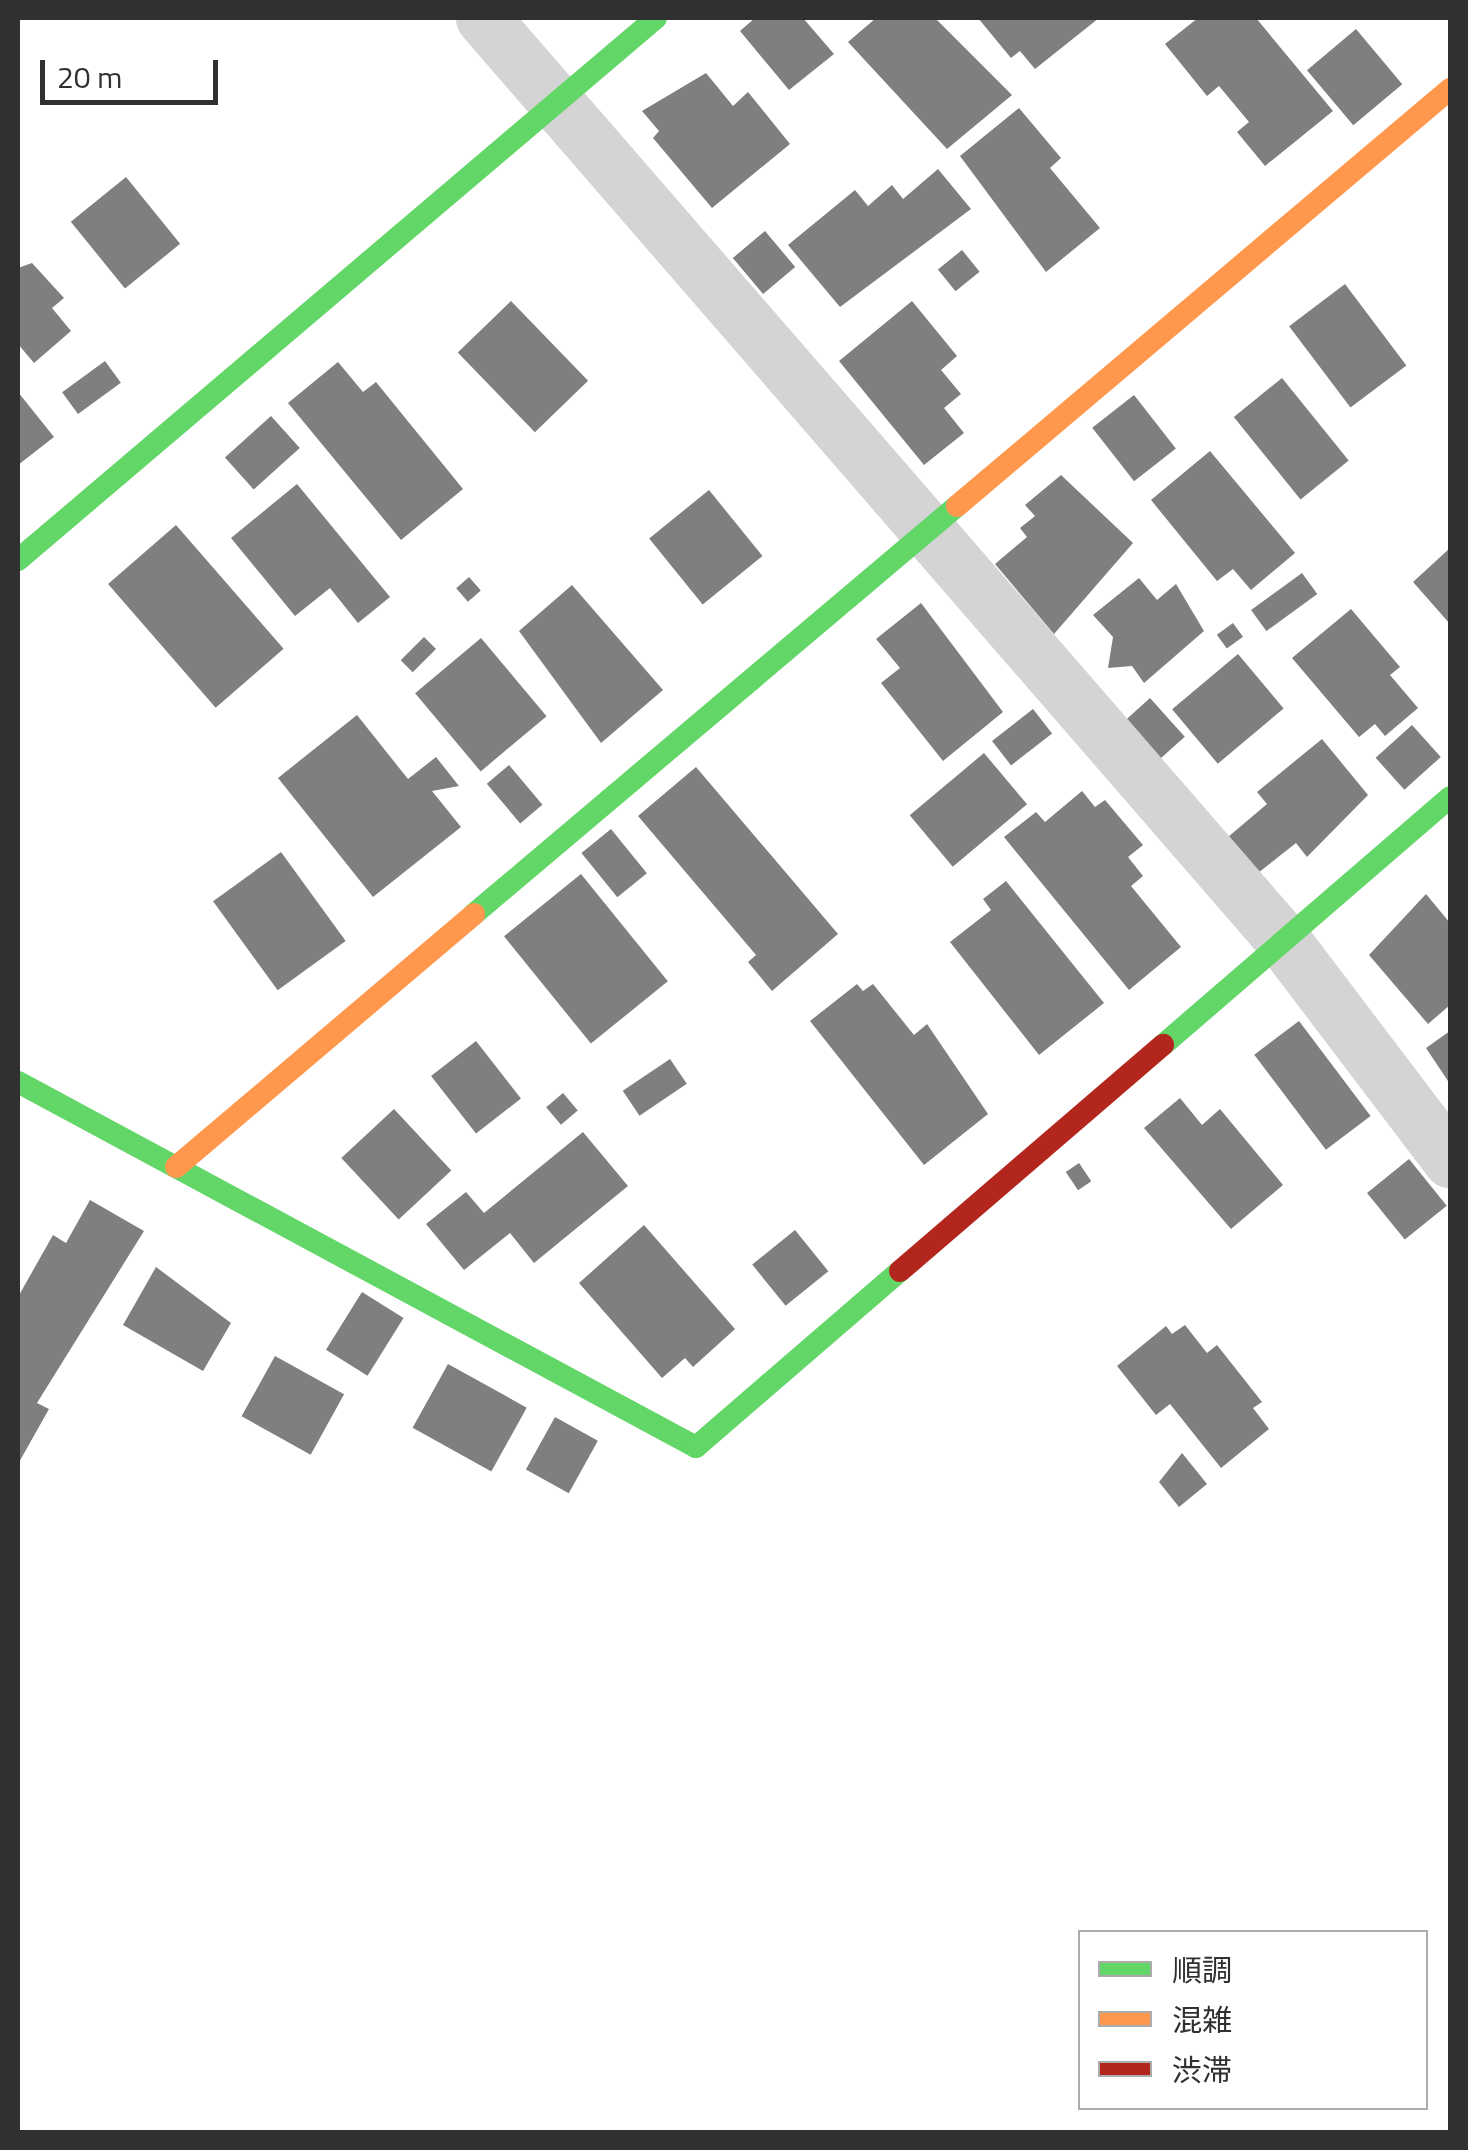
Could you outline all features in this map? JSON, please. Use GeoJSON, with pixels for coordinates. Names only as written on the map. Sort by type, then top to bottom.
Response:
{"type":"FeatureCollection","features":[{"type":"Feature","properties":{"kind":"street"},"geometry":{"type":"LineString","coordinates":[[483,18],[554,104],[927,525],[1282,939],[1450,1160]]}},
{"type":"Feature","properties":{"kind":"street"},"geometry":{"type":"LineString","coordinates":[[18,560],[656,18]]}},
{"type":"Feature","properties":{"kind":"street"},"geometry":{"type":"LineString","coordinates":[[176,1167],[927,525],[1450,89]]}},
{"type":"Feature","properties":{"kind":"street"},"geometry":{"type":"LineString","coordinates":[[18,1082],[696,1447],[1450,797]]}},
{"type":"Feature","properties":{"kind":"building"},"geometry":{"type":"Polygon","coordinates":[[[755,18],[803,18],[834,54],[789,90],[740,31],[755,18]]]}},
{"type":"Feature","properties":{"kind":"building"},"geometry":{"type":"Polygon","coordinates":[[[876,18],[935,18],[1012,95],[947,149],[848,42],[876,18]]]}},
{"type":"Feature","properties":{"kind":"building"},"geometry":{"type":"Polygon","coordinates":[[[978,18],[1099,18],[1035,69],[1020,51],[1011,58],[978,18]]]}},
{"type":"Feature","properties":{"kind":"building"},"geometry":{"type":"Polygon","coordinates":[[[1198,18],[1256,18],[1333,111],[1265,166],[1237,132],[1249,122],[1219,86],[1207,96],[1165,44],[1198,18]]]}},
{"type":"Feature","properties":{"kind":"building"},"geometry":{"type":"Polygon","coordinates":[[[1356,29],[1402,84],[1353,125],[1307,70],[1356,29]]]}},
{"type":"Feature","properties":{"kind":"building"},"geometry":{"type":"Polygon","coordinates":[[[706,73],[733,106],[748,92],[790,144],[712,208],[653,138],[659,131],[642,111],[706,73]]]}},
{"type":"Feature","properties":{"kind":"building"},"geometry":{"type":"Polygon","coordinates":[[[1019,108],[1061,158],[1050,168],[1100,228],[1046,272],[960,156],[1019,108]]]}},
{"type":"Feature","properties":{"kind":"building"},"geometry":{"type":"Polygon","coordinates":[[[938,169],[971,209],[840,307],[788,245],[855,190],[868,206],[892,185],[903,199],[938,169]]]}},
{"type":"Feature","properties":{"kind":"building"},"geometry":{"type":"Polygon","coordinates":[[[126,177],[180,244],[125,289],[71,222],[126,177]]]}},
{"type":"Feature","properties":{"kind":"building"},"geometry":{"type":"Polygon","coordinates":[[[765,231],[795,267],[763,294],[733,258],[765,231]]]}},
{"type":"Feature","properties":{"kind":"building"},"geometry":{"type":"Polygon","coordinates":[[[962,250],[980,272],[956,291],[938,270],[962,250]]]}},
{"type":"Feature","properties":{"kind":"building"},"geometry":{"type":"Polygon","coordinates":[[[32,263],[64,298],[52,308],[71,331],[34,363],[18,344],[18,268],[32,263]]]}},
{"type":"Feature","properties":{"kind":"building"},"geometry":{"type":"Polygon","coordinates":[[[1345,284],[1406,365],[1350,408],[1289,326],[1345,284]]]}},
{"type":"Feature","properties":{"kind":"building"},"geometry":{"type":"Polygon","coordinates":[[[511,301],[588,381],[535,432],[458,352],[511,301]]]}},
{"type":"Feature","properties":{"kind":"building"},"geometry":{"type":"Polygon","coordinates":[[[912,301],[957,356],[941,370],[961,394],[944,408],[964,433],[924,465],[839,361],[912,301]]]}},
{"type":"Feature","properties":{"kind":"building"},"geometry":{"type":"Polygon","coordinates":[[[105,361],[121,383],[78,414],[62,392],[105,361]]]}},
{"type":"Feature","properties":{"kind":"building"},"geometry":{"type":"Polygon","coordinates":[[[338,362],[363,392],[376,382],[463,489],[401,540],[288,403],[338,362]]]}},
{"type":"Feature","properties":{"kind":"building"},"geometry":{"type":"Polygon","coordinates":[[[1282,378],[1349,460],[1301,499],[1234,417],[1282,378]]]}},
{"type":"Feature","properties":{"kind":"building"},"geometry":{"type":"Polygon","coordinates":[[[18,392],[54,437],[18,465],[18,392]]]}},
{"type":"Feature","properties":{"kind":"building"},"geometry":{"type":"Polygon","coordinates":[[[1134,395],[1176,449],[1134,481],[1092,428],[1134,395]]]}},
{"type":"Feature","properties":{"kind":"building"},"geometry":{"type":"Polygon","coordinates":[[[271,416],[300,448],[254,489],[225,457],[271,416]]]}},
{"type":"Feature","properties":{"kind":"building"},"geometry":{"type":"Polygon","coordinates":[[[1210,451],[1295,553],[1251,590],[1233,569],[1217,581],[1151,500],[1210,451]]]}},
{"type":"Feature","properties":{"kind":"building"},"geometry":{"type":"Polygon","coordinates":[[[1061,475],[1133,543],[1054,634],[995,564],[1027,537],[1020,528],[1035,516],[1025,505],[1061,475]]]}},
{"type":"Feature","properties":{"kind":"building"},"geometry":{"type":"Polygon","coordinates":[[[297,484],[390,597],[358,623],[330,588],[295,616],[231,538],[297,484]]]}},
{"type":"Feature","properties":{"kind":"building"},"geometry":{"type":"Polygon","coordinates":[[[709,490],[762,556],[703,605],[649,538],[709,490]]]}},
{"type":"Feature","properties":{"kind":"building"},"geometry":{"type":"Polygon","coordinates":[[[176,525],[284,649],[216,708],[108,584],[176,525]]]}},
{"type":"Feature","properties":{"kind":"building"},"geometry":{"type":"Polygon","coordinates":[[[1450,548],[1450,624],[1413,582],[1450,548]]]}},
{"type":"Feature","properties":{"kind":"building"},"geometry":{"type":"Polygon","coordinates":[[[1302,573],[1317,594],[1266,631],[1251,610],[1302,573]]]}},
{"type":"Feature","properties":{"kind":"building"},"geometry":{"type":"Polygon","coordinates":[[[469,577],[481,591],[468,602],[456,588],[469,577]]]}},
{"type":"Feature","properties":{"kind":"building"},"geometry":{"type":"Polygon","coordinates":[[[1139,578],[1157,600],[1176,584],[1204,631],[1144,683],[1132,666],[1108,668],[1113,637],[1093,615],[1139,578]]]}},
{"type":"Feature","properties":{"kind":"building"},"geometry":{"type":"Polygon","coordinates":[[[572,585],[663,690],[601,743],[519,631],[572,585]]]}},
{"type":"Feature","properties":{"kind":"building"},"geometry":{"type":"Polygon","coordinates":[[[921,603],[1003,712],[943,761],[881,683],[900,668],[876,639],[921,603]]]}},
{"type":"Feature","properties":{"kind":"building"},"geometry":{"type":"Polygon","coordinates":[[[1351,609],[1400,667],[1390,675],[1418,708],[1385,736],[1375,724],[1359,737],[1292,658],[1351,609]]]}},
{"type":"Feature","properties":{"kind":"building"},"geometry":{"type":"Polygon","coordinates":[[[1233,623],[1243,637],[1227,649],[1217,635],[1233,623]]]}},
{"type":"Feature","properties":{"kind":"building"},"geometry":{"type":"Polygon","coordinates":[[[424,637],[436,649],[413,672],[401,660],[424,637]]]}},
{"type":"Feature","properties":{"kind":"building"},"geometry":{"type":"Polygon","coordinates":[[[481,638],[547,716],[481,771],[415,693],[481,638]]]}},
{"type":"Feature","properties":{"kind":"building"},"geometry":{"type":"Polygon","coordinates":[[[1238,654],[1284,708],[1218,764],[1172,709],[1238,654]]]}},
{"type":"Feature","properties":{"kind":"building"},"geometry":{"type":"Polygon","coordinates":[[[1150,698],[1185,737],[1159,760],[1124,721],[1150,698]]]}},
{"type":"Feature","properties":{"kind":"building"},"geometry":{"type":"Polygon","coordinates":[[[1033,709],[1052,733],[1011,765],[992,741],[1033,709]]]}},
{"type":"Feature","properties":{"kind":"building"},"geometry":{"type":"Polygon","coordinates":[[[357,715],[408,779],[436,757],[459,786],[432,791],[461,827],[373,897],[278,778],[357,715]]]}},
{"type":"Feature","properties":{"kind":"building"},"geometry":{"type":"Polygon","coordinates":[[[1412,725],[1441,757],[1404,790],[1376,758],[1412,725]]]}},
{"type":"Feature","properties":{"kind":"building"},"geometry":{"type":"Polygon","coordinates":[[[1322,739],[1368,795],[1307,857],[1296,843],[1258,873],[1228,837],[1267,804],[1257,792],[1322,739]]]}},
{"type":"Feature","properties":{"kind":"building"},"geometry":{"type":"Polygon","coordinates":[[[984,753],[1027,804],[953,867],[910,815],[984,753]]]}},
{"type":"Feature","properties":{"kind":"building"},"geometry":{"type":"Polygon","coordinates":[[[509,765],[542,805],[520,823],[487,784],[509,765]]]}},
{"type":"Feature","properties":{"kind":"building"},"geometry":{"type":"Polygon","coordinates":[[[696,767],[838,934],[772,991],[748,962],[756,955],[638,816],[696,767]]]}},
{"type":"Feature","properties":{"kind":"building"},"geometry":{"type":"Polygon","coordinates":[[[1082,791],[1095,807],[1105,800],[1143,845],[1128,857],[1143,876],[1131,886],[1181,947],[1129,990],[1004,837],[1036,812],[1045,822],[1082,791]]]}},
{"type":"Feature","properties":{"kind":"building"},"geometry":{"type":"Polygon","coordinates":[[[611,829],[647,873],[617,897],[581,853],[611,829]]]}},
{"type":"Feature","properties":{"kind":"building"},"geometry":{"type":"Polygon","coordinates":[[[281,852],[346,941],[278,990],[213,901],[281,852]]]}},
{"type":"Feature","properties":{"kind":"building"},"geometry":{"type":"Polygon","coordinates":[[[581,874],[668,981],[591,1044],[504,936],[581,874]]]}},
{"type":"Feature","properties":{"kind":"building"},"geometry":{"type":"Polygon","coordinates":[[[1006,881],[1104,1003],[1039,1055],[950,942],[991,910],[983,899],[1006,881]]]}},
{"type":"Feature","properties":{"kind":"building"},"geometry":{"type":"Polygon","coordinates":[[[1426,894],[1450,923],[1450,1005],[1428,1024],[1369,955],[1426,894]]]}},
{"type":"Feature","properties":{"kind":"building"},"geometry":{"type":"Polygon","coordinates":[[[857,984],[863,991],[873,984],[914,1035],[927,1024],[988,1114],[924,1165],[810,1021],[857,984]]]}},
{"type":"Feature","properties":{"kind":"building"},"geometry":{"type":"Polygon","coordinates":[[[1299,1021],[1371,1116],[1326,1150],[1254,1055],[1299,1021]]]}},
{"type":"Feature","properties":{"kind":"building"},"geometry":{"type":"Polygon","coordinates":[[[1450,1031],[1450,1084],[1426,1048],[1450,1031]]]}},
{"type":"Feature","properties":{"kind":"building"},"geometry":{"type":"Polygon","coordinates":[[[476,1041],[521,1099],[476,1134],[431,1076],[476,1041]]]}},
{"type":"Feature","properties":{"kind":"building"},"geometry":{"type":"Polygon","coordinates":[[[670,1059],[687,1084],[640,1116],[623,1091],[670,1059]]]}},
{"type":"Feature","properties":{"kind":"building"},"geometry":{"type":"Polygon","coordinates":[[[563,1093],[578,1111],[561,1125],[546,1107],[563,1093]]]}},
{"type":"Feature","properties":{"kind":"building"},"geometry":{"type":"Polygon","coordinates":[[[1180,1098],[1202,1125],[1220,1109],[1283,1185],[1231,1229],[1144,1128],[1180,1098]]]}},
{"type":"Feature","properties":{"kind":"building"},"geometry":{"type":"Polygon","coordinates":[[[394,1109],[451,1170],[399,1220],[341,1158],[394,1109]]]}},
{"type":"Feature","properties":{"kind":"building"},"geometry":{"type":"Polygon","coordinates":[[[583,1132],[628,1186],[534,1263],[510,1233],[464,1270],[426,1224],[466,1192],[484,1213],[583,1132]]]}},
{"type":"Feature","properties":{"kind":"building"},"geometry":{"type":"Polygon","coordinates":[[[1409,1159],[1447,1206],[1405,1240],[1367,1193],[1409,1159]]]}},
{"type":"Feature","properties":{"kind":"building"},"geometry":{"type":"Polygon","coordinates":[[[1079,1163],[1091,1181],[1078,1190],[1066,1172],[1079,1163]]]}},
{"type":"Feature","properties":{"kind":"building"},"geometry":{"type":"Polygon","coordinates":[[[90,1200],[144,1231],[37,1403],[49,1409],[18,1464],[18,1297],[53,1235],[66,1243],[90,1200]]]}},
{"type":"Feature","properties":{"kind":"building"},"geometry":{"type":"Polygon","coordinates":[[[644,1225],[735,1329],[693,1367],[685,1358],[662,1378],[579,1283],[644,1225]]]}},
{"type":"Feature","properties":{"kind":"building"},"geometry":{"type":"Polygon","coordinates":[[[795,1230],[828,1271],[786,1306],[752,1265],[795,1230]]]}},
{"type":"Feature","properties":{"kind":"building"},"geometry":{"type":"Polygon","coordinates":[[[156,1267],[231,1323],[203,1371],[123,1325],[156,1267]]]}},
{"type":"Feature","properties":{"kind":"building"},"geometry":{"type":"Polygon","coordinates":[[[362,1292],[404,1318],[368,1376],[326,1350],[362,1292]]]}},
{"type":"Feature","properties":{"kind":"building"},"geometry":{"type":"Polygon","coordinates":[[[1185,1325],[1207,1353],[1217,1345],[1262,1402],[1253,1408],[1269,1429],[1221,1468],[1170,1404],[1156,1415],[1117,1366],[1166,1326],[1172,1334],[1185,1325]]]}},
{"type":"Feature","properties":{"kind":"building"},"geometry":{"type":"Polygon","coordinates":[[[275,1356],[344,1394],[311,1455],[242,1416],[275,1356]]]}},
{"type":"Feature","properties":{"kind":"building"},"geometry":{"type":"Polygon","coordinates":[[[448,1364],[527,1408],[491,1471],[413,1428],[448,1364]]]}},
{"type":"Feature","properties":{"kind":"building"},"geometry":{"type":"Polygon","coordinates":[[[555,1417],[598,1441],[569,1493],[526,1469],[555,1417]]]}},
{"type":"Feature","properties":{"kind":"building"},"geometry":{"type":"Polygon","coordinates":[[[1182,1453],[1207,1484],[1179,1507],[1159,1482],[1182,1453]]]}},
{"type":"Feature","properties":{"kind":"traffic: fast"},"geometry":{"type":"LineString","coordinates":[[18,560],[656,18]]}},
{"type":"Feature","properties":{"kind":"traffic: fast"},"geometry":{"type":"LineString","coordinates":[[474,914],[957,506]]}},
{"type":"Feature","properties":{"kind":"traffic: fast"},"geometry":{"type":"LineString","coordinates":[[1163,1045],[1450,797]]}},
{"type":"Feature","properties":{"kind":"traffic: fast"},"geometry":{"type":"LineString","coordinates":[[18,1082],[696,1447],[900,1271]]}},
{"type":"Feature","properties":{"kind":"traffic: slow"},"geometry":{"type":"LineString","coordinates":[[957,506],[1450,89]]}},
{"type":"Feature","properties":{"kind":"traffic: slow"},"geometry":{"type":"LineString","coordinates":[[176,1167],[474,914]]}},
{"type":"Feature","properties":{"kind":"traffic: jam"},"geometry":{"type":"LineString","coordinates":[[900,1271],[1163,1045]]}}]}
